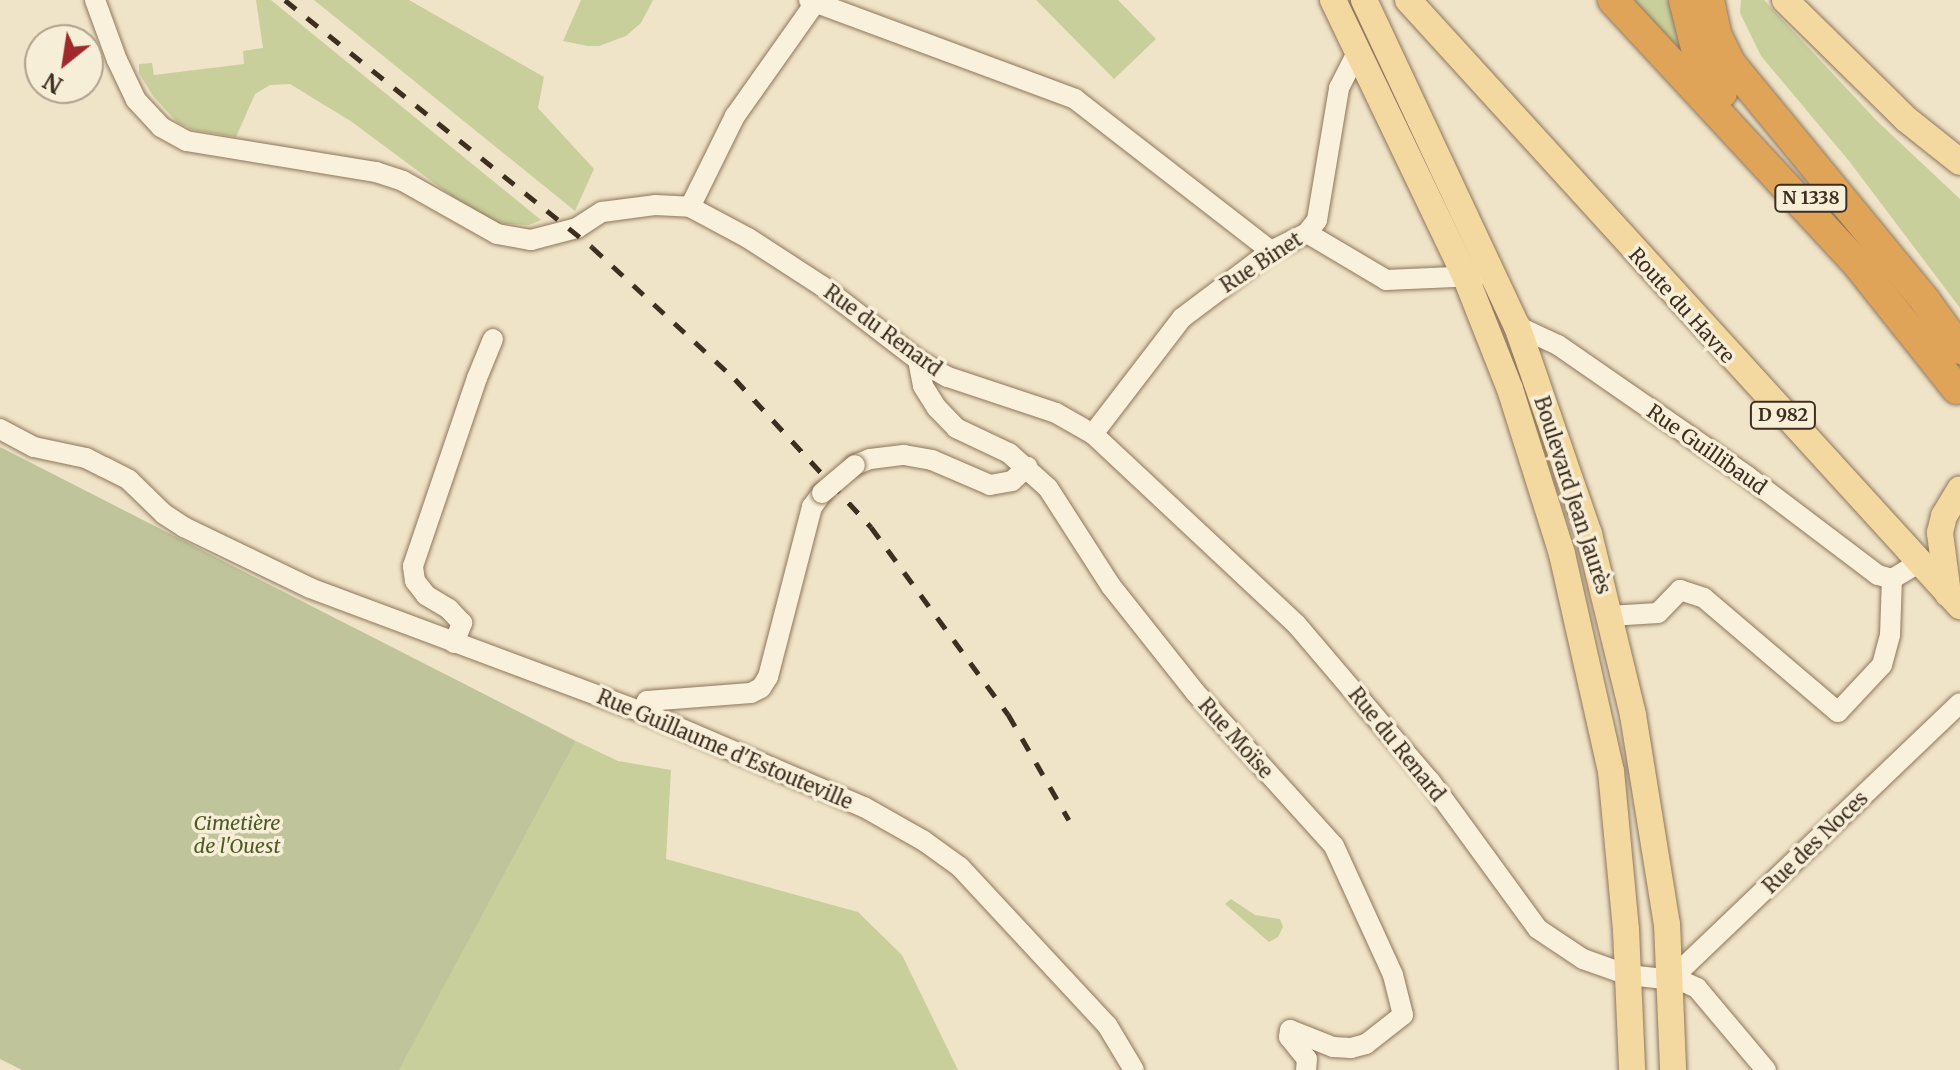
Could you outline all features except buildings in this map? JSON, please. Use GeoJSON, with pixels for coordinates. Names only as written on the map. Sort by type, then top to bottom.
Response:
{"type":"FeatureCollection","features":[{"type":"Feature","properties":{"kind":"highway"},"geometry":{"type":"LineString","coordinates":[[1613,0],[1859,266],[1959,391]]}},
{"type":"Feature","properties":{"kind":"highway","name":"N 1338"},"geometry":{"type":"LineString","coordinates":[[1684,0],[1699,60],[1717,86],[1873,269],[1936,352],[1959,391]]}},
{"type":"Feature","properties":{"kind":"highway"},"geometry":{"type":"LineString","coordinates":[[1709,0],[1716,34],[1730,63],[1926,302],[1960,349]]}},
{"type":"Feature","properties":{"kind":"highway"},"geometry":{"type":"LineString","coordinates":[[1730,0],[1734,24],[1754,65],[1899,243],[1927,283],[1960,343]]}},
{"type":"Feature","properties":{"kind":"main road","name":"Boulevard Jean Jaurès"},"geometry":{"type":"LineString","coordinates":[[1333,0],[1466,278],[1510,389],[1565,569],[1611,771],[1649,978],[1673,1070]]}},
{"type":"Feature","properties":{"kind":"main road","name":"Boulevard Jean Jaurès"},"geometry":{"type":"LineString","coordinates":[[1364,0],[1493,269],[1517,326],[1589,534],[1610,616],[1633,715],[1667,924],[1649,978],[1632,1070]]}},
{"type":"Feature","properties":{"kind":"main road","name":"Route du Havre"},"geometry":{"type":"LineString","coordinates":[[1408,0],[1954,600]]}},
{"type":"Feature","properties":{"kind":"main road"},"geometry":{"type":"LineString","coordinates":[[1785,0],[1906,119],[1960,162]]}},
{"type":"Feature","properties":{"kind":"main road"},"geometry":{"type":"LineString","coordinates":[[1954,600],[1940,533],[1944,516],[1960,489]]}},
{"type":"Feature","properties":{"kind":"street","name":"Rue du Renard"},"geometry":{"type":"LineString","coordinates":[[95,0],[117,60],[136,100],[161,127],[186,141],[376,172],[403,181],[497,234],[531,240],[577,228],[602,212],[655,205],[690,207],[748,238],[822,286],[918,360],[948,377],[1056,413],[1093,434],[1297,625],[1430,781],[1538,929],[1583,959],[1697,988],[1766,1070]]}},
{"type":"Feature","properties":{"kind":"street"},"geometry":{"type":"LineString","coordinates":[[690,207],[735,116],[813,1],[1075,99],[1271,251]]}},
{"type":"Feature","properties":{"kind":"street","name":"Rue Binet"},"geometry":{"type":"LineString","coordinates":[[1093,434],[1182,318],[1271,251],[1307,233],[1317,220],[1339,88],[1357,53]]}},
{"type":"Feature","properties":{"kind":"street"},"geometry":{"type":"LineString","coordinates":[[1307,233],[1386,280],[1466,278],[1493,269]]}},
{"type":"Feature","properties":{"kind":"street","name":"Rue Guillibaud"},"geometry":{"type":"LineString","coordinates":[[1517,326],[1558,345],[1747,476],[1878,575],[1892,579]]}},
{"type":"Feature","properties":{"kind":"street"},"geometry":{"type":"LineString","coordinates":[[454,643],[462,623],[449,609],[426,595],[415,581],[413,566],[493,339]]}},
{"type":"Feature","properties":{"kind":"street","name":"Rue Moïse"},"geometry":{"type":"LineString","coordinates":[[918,360],[923,386],[956,428],[1009,453],[1048,488],[1111,586],[1195,692],[1334,846],[1393,975],[1403,1015],[1366,1044],[1351,1048],[1333,1047],[1290,1030],[1289,1037],[1307,1059],[1306,1070]]}},
{"type":"Feature","properties":{"kind":"street","name":"Rue Guillaume d'Estouteville"},"geometry":{"type":"LineString","coordinates":[[0,429],[34,447],[86,458],[104,467],[129,480],[164,514],[184,527],[310,588],[642,712],[864,807],[924,841],[960,867],[1107,1025],[1134,1070]]}},
{"type":"Feature","properties":{"kind":"street"},"geometry":{"type":"LineString","coordinates":[[642,712],[647,701],[737,694],[761,688],[768,677],[812,507],[822,493],[855,465],[870,459],[904,455],[932,460],[990,485],[1012,481],[1027,467]]}},
{"type":"Feature","properties":{"kind":"street"},"geometry":{"type":"LineString","coordinates":[[1610,616],[1658,613],[1680,590],[1704,598],[1838,712],[1882,665],[1890,635],[1892,579],[1919,563]]}},
{"type":"Feature","properties":{"kind":"street","name":"Rue des Noces"},"geometry":{"type":"LineString","coordinates":[[1649,978],[1960,703]]}},
{"type":"Feature","properties":{"kind":"green space"},"geometry":{"type":"Polygon","coordinates":[[[256,0],[271,0],[541,220],[529,225],[488,223],[352,122],[290,84],[270,85],[255,94],[236,137],[193,130],[177,122],[153,96],[139,73],[139,64],[152,63],[154,75],[244,64],[243,51],[263,48],[256,0]]]}},
{"type":"Feature","properties":{"kind":"green space"},"geometry":{"type":"Polygon","coordinates":[[[314,0],[409,0],[544,77],[538,108],[594,169],[575,211],[314,0]]]}},
{"type":"Feature","properties":{"kind":"green space"},"geometry":{"type":"Polygon","coordinates":[[[581,0],[653,0],[641,23],[626,36],[599,46],[588,46],[563,41],[581,0]]]}},
{"type":"Feature","properties":{"kind":"green space"},"geometry":{"type":"Polygon","coordinates":[[[1036,0],[1118,0],[1156,39],[1114,79],[1036,0]]]}},
{"type":"Feature","properties":{"kind":"green space"},"geometry":{"type":"Polygon","coordinates":[[[1629,0],[1670,0],[1685,55],[1636,5],[1629,0]]]}},
{"type":"Feature","properties":{"kind":"green space"},"geometry":{"type":"Polygon","coordinates":[[[1741,0],[1764,0],[1877,121],[1960,199],[1960,308],[1849,161],[1761,56],[1740,13],[1741,0]]]}},
{"type":"Feature","properties":{"kind":"green space","name":"Cimetière de l'Ouest"},"geometry":{"type":"Polygon","coordinates":[[[0,447],[576,741],[399,1070],[22,1070],[0,1059],[0,447]]]}},
{"type":"Feature","properties":{"kind":"green space"},"geometry":{"type":"Polygon","coordinates":[[[576,741],[618,761],[671,770],[666,859],[858,912],[902,955],[958,1070],[394,1070],[403,1062],[576,741]]]}},
{"type":"Feature","properties":{"kind":"green space"},"geometry":{"type":"Polygon","coordinates":[[[1231,899],[1255,915],[1280,919],[1283,927],[1278,937],[1269,942],[1225,904],[1231,899]]]}},
{"type":"Feature","properties":{"kind":"railway"},"geometry":{"type":"LineString","coordinates":[[285,0],[592,247],[735,379],[871,527],[1008,714],[1069,820]]}}]}
